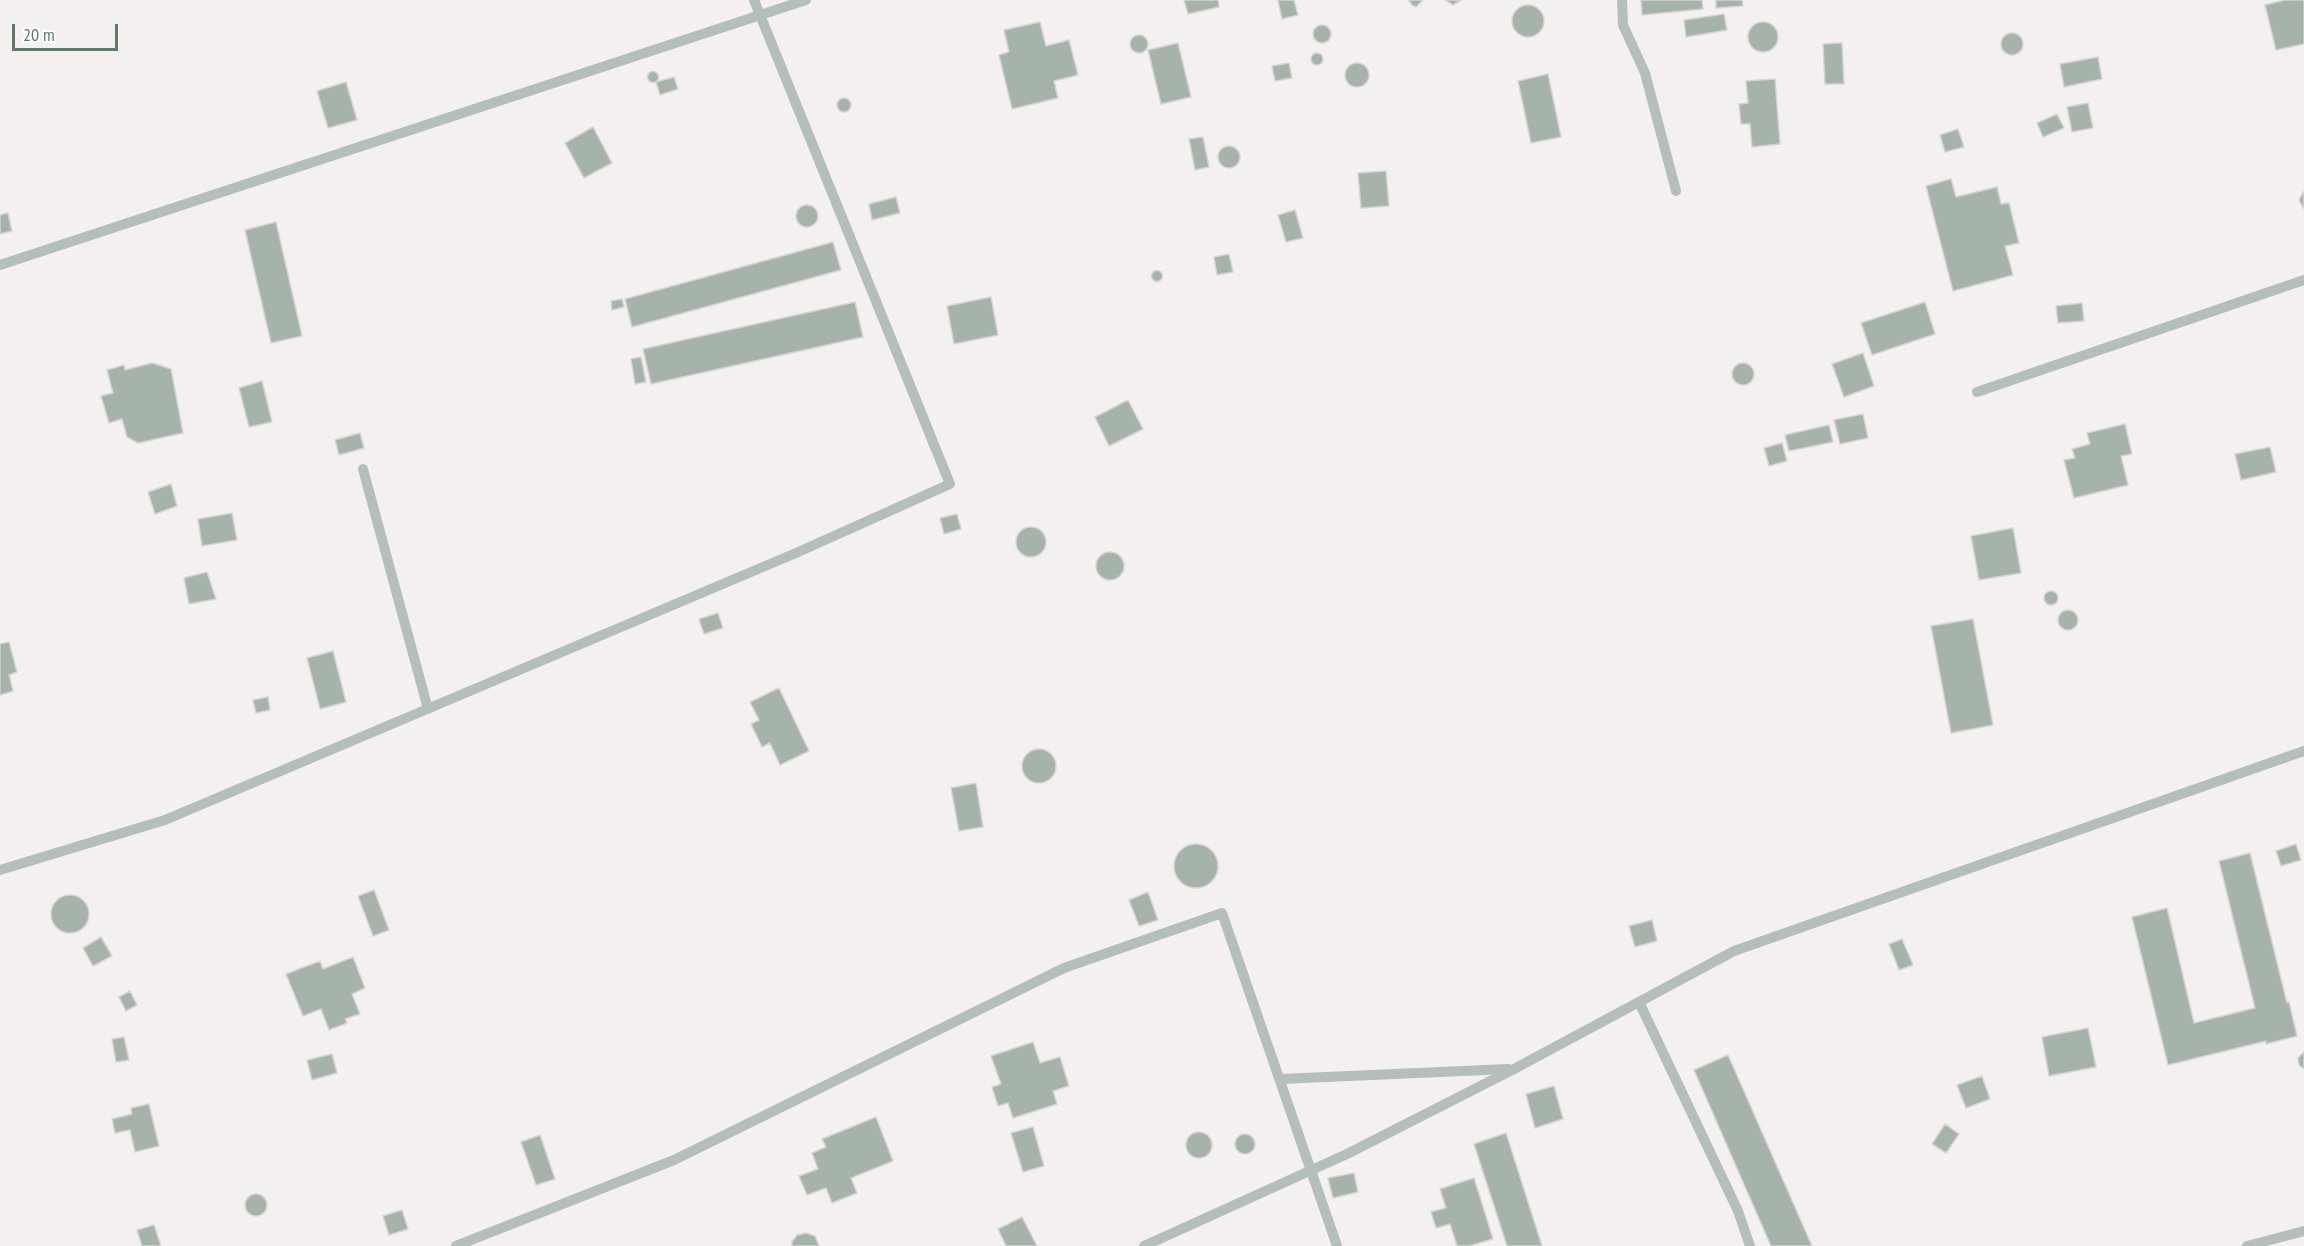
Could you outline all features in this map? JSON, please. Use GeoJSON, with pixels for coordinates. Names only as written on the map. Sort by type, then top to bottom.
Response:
{"type":"FeatureCollection","features":[{"type":"Feature","properties":{"kind":"street"},"geometry":{"type":"LineString","coordinates":[[0,870],[165,820],[796,554],[950,484],[754,0]]}},
{"type":"Feature","properties":{"kind":"street"},"geometry":{"type":"LineString","coordinates":[[0,265],[545,87],[760,13],[806,0]]}},
{"type":"Feature","properties":{"kind":"street"},"geometry":{"type":"LineString","coordinates":[[1622,0],[1623,25],[1645,73],[1676,191]]}},
{"type":"Feature","properties":{"kind":"street"},"geometry":{"type":"LineString","coordinates":[[1977,392],[2304,280]]}},
{"type":"Feature","properties":{"kind":"street"},"geometry":{"type":"LineString","coordinates":[[363,469],[428,709]]}},
{"type":"Feature","properties":{"kind":"street"},"geometry":{"type":"LineString","coordinates":[[1144,1246],[1312,1171],[1514,1069],[1734,951],[2304,751]]}},
{"type":"Feature","properties":{"kind":"street"},"geometry":{"type":"LineString","coordinates":[[456,1246],[674,1160],[1064,968],[1222,913],[1337,1246]]}},
{"type":"Feature","properties":{"kind":"street"},"geometry":{"type":"LineString","coordinates":[[1639,1002],[1738,1211],[1750,1246]]}},
{"type":"Feature","properties":{"kind":"street"},"geometry":{"type":"LineString","coordinates":[[1281,1079],[1514,1069]]}},
{"type":"Feature","properties":{"kind":"street"},"geometry":{"type":"LineString","coordinates":[[2247,1246],[2304,1231]]}},
{"type":"Feature","properties":{"kind":"building"},"geometry":{"type":"Polygon","coordinates":[[[1184,0],[1218,0],[1219,7],[1188,14],[1184,0]]]}},
{"type":"Feature","properties":{"kind":"building"},"geometry":{"type":"Polygon","coordinates":[[[1278,0],[1294,0],[1298,15],[1282,19],[1278,0]]]}},
{"type":"Feature","properties":{"kind":"building"},"geometry":{"type":"Polygon","coordinates":[[[1409,0],[1422,0],[1422,1],[1416,7],[1409,0]]]}},
{"type":"Feature","properties":{"kind":"building"},"geometry":{"type":"Polygon","coordinates":[[[1445,0],[1461,0],[1453,5],[1445,0]]]}},
{"type":"Feature","properties":{"kind":"building"},"geometry":{"type":"Polygon","coordinates":[[[1641,0],[1702,0],[1703,9],[1642,15],[1641,0]]]}},
{"type":"Feature","properties":{"kind":"building"},"geometry":{"type":"Polygon","coordinates":[[[1716,0],[1742,0],[1743,6],[1716,8],[1716,0]]]}},
{"type":"Feature","properties":{"kind":"building"},"geometry":{"type":"Polygon","coordinates":[[[2285,0],[2304,0],[2304,44],[2276,50],[2265,5],[2285,0]]]}},
{"type":"Feature","properties":{"kind":"building"},"geometry":{"type":"Polygon","coordinates":[[[1528,5],[1539,10],[1544,21],[1539,32],[1528,37],[1517,32],[1512,21],[1517,10],[1528,5]]]}},
{"type":"Feature","properties":{"kind":"building"},"geometry":{"type":"Polygon","coordinates":[[[1724,14],[1727,30],[1686,37],[1684,20],[1724,14]]]}},
{"type":"Feature","properties":{"kind":"building"},"geometry":{"type":"Polygon","coordinates":[[[1040,22],[1046,46],[1069,40],[1078,75],[1054,81],[1058,98],[1012,109],[999,55],[1009,52],[1004,30],[1040,22]]]}},
{"type":"Feature","properties":{"kind":"building"},"geometry":{"type":"Polygon","coordinates":[[[1763,22],[1774,26],[1778,37],[1774,48],[1763,52],[1752,48],[1748,37],[1752,26],[1763,22]]]}},
{"type":"Feature","properties":{"kind":"building"},"geometry":{"type":"Polygon","coordinates":[[[1322,25],[1328,28],[1331,34],[1328,40],[1322,43],[1316,40],[1313,34],[1316,28],[1322,25]]]}},
{"type":"Feature","properties":{"kind":"building"},"geometry":{"type":"Polygon","coordinates":[[[2008,33],[2016,33],[2023,40],[2023,48],[2016,55],[2008,55],[2001,48],[2001,40],[2008,33]]]}},
{"type":"Feature","properties":{"kind":"building"},"geometry":{"type":"Polygon","coordinates":[[[1139,35],[1145,38],[1148,44],[1145,50],[1139,53],[1133,50],[1130,44],[1133,38],[1139,35]]]}},
{"type":"Feature","properties":{"kind":"building"},"geometry":{"type":"Polygon","coordinates":[[[1178,43],[1191,97],[1161,104],[1148,50],[1178,43]]]}},
{"type":"Feature","properties":{"kind":"building"},"geometry":{"type":"Polygon","coordinates":[[[1842,43],[1844,84],[1825,84],[1823,44],[1842,43]]]}},
{"type":"Feature","properties":{"kind":"building"},"geometry":{"type":"Polygon","coordinates":[[[1319,53],[1323,59],[1319,65],[1315,65],[1311,57],[1319,53]]]}},
{"type":"Feature","properties":{"kind":"building"},"geometry":{"type":"Polygon","coordinates":[[[2098,57],[2102,79],[2064,87],[2060,64],[2098,57]]]}},
{"type":"Feature","properties":{"kind":"building"},"geometry":{"type":"Polygon","coordinates":[[[1289,63],[1292,78],[1275,81],[1272,66],[1289,63]]]}},
{"type":"Feature","properties":{"kind":"building"},"geometry":{"type":"Polygon","coordinates":[[[1357,63],[1362,64],[1368,70],[1368,80],[1362,86],[1357,87],[1352,86],[1346,80],[1345,75],[1346,70],[1352,64],[1357,63]]]}},
{"type":"Feature","properties":{"kind":"building"},"geometry":{"type":"Polygon","coordinates":[[[653,71],[659,77],[653,83],[647,77],[653,71]]]}},
{"type":"Feature","properties":{"kind":"building"},"geometry":{"type":"Polygon","coordinates":[[[1548,74],[1561,137],[1531,143],[1518,81],[1548,74]]]}},
{"type":"Feature","properties":{"kind":"building"},"geometry":{"type":"Polygon","coordinates":[[[674,77],[678,89],[660,95],[656,82],[674,77]]]}},
{"type":"Feature","properties":{"kind":"building"},"geometry":{"type":"Polygon","coordinates":[[[1775,79],[1780,144],[1752,147],[1750,124],[1741,124],[1739,104],[1748,103],[1746,81],[1775,79]]]}},
{"type":"Feature","properties":{"kind":"building"},"geometry":{"type":"Polygon","coordinates":[[[346,82],[357,120],[328,128],[317,91],[346,82]]]}},
{"type":"Feature","properties":{"kind":"building"},"geometry":{"type":"Polygon","coordinates":[[[844,98],[849,100],[851,105],[849,110],[844,112],[839,110],[837,105],[839,100],[844,98]]]}},
{"type":"Feature","properties":{"kind":"building"},"geometry":{"type":"Polygon","coordinates":[[[2088,103],[2093,128],[2072,132],[2067,107],[2088,103]]]}},
{"type":"Feature","properties":{"kind":"building"},"geometry":{"type":"Polygon","coordinates":[[[2057,114],[2064,128],[2043,137],[2037,123],[2057,114]]]}},
{"type":"Feature","properties":{"kind":"building"},"geometry":{"type":"Polygon","coordinates":[[[593,127],[612,163],[584,178],[565,143],[593,127]]]}},
{"type":"Feature","properties":{"kind":"building"},"geometry":{"type":"Polygon","coordinates":[[[1958,129],[1964,147],[1945,152],[1940,135],[1958,129]]]}},
{"type":"Feature","properties":{"kind":"building"},"geometry":{"type":"Polygon","coordinates":[[[1203,137],[1209,167],[1195,170],[1189,139],[1203,137]]]}},
{"type":"Feature","properties":{"kind":"building"},"geometry":{"type":"Polygon","coordinates":[[[1229,146],[1237,149],[1240,157],[1237,165],[1229,168],[1221,165],[1218,157],[1221,149],[1229,146]]]}},
{"type":"Feature","properties":{"kind":"building"},"geometry":{"type":"Polygon","coordinates":[[[1386,171],[1389,206],[1361,208],[1358,173],[1386,171]]]}},
{"type":"Feature","properties":{"kind":"building"},"geometry":{"type":"Polygon","coordinates":[[[1951,179],[1956,197],[1997,187],[2001,204],[2009,203],[2019,243],[2005,246],[2013,275],[1953,291],[1926,186],[1951,179]]]}},
{"type":"Feature","properties":{"kind":"building"},"geometry":{"type":"Polygon","coordinates":[[[2304,191],[2304,209],[2299,200],[2304,191]]]}},
{"type":"Feature","properties":{"kind":"building"},"geometry":{"type":"Polygon","coordinates":[[[896,197],[900,213],[872,220],[869,204],[896,197]]]}},
{"type":"Feature","properties":{"kind":"building"},"geometry":{"type":"Polygon","coordinates":[[[803,205],[811,205],[818,212],[818,220],[811,227],[803,227],[796,220],[796,212],[803,205]]]}},
{"type":"Feature","properties":{"kind":"building"},"geometry":{"type":"Polygon","coordinates":[[[1295,210],[1303,238],[1286,242],[1278,215],[1295,210]]]}},
{"type":"Feature","properties":{"kind":"building"},"geometry":{"type":"Polygon","coordinates":[[[8,213],[12,231],[0,234],[0,215],[8,213]]]}},
{"type":"Feature","properties":{"kind":"building"},"geometry":{"type":"Polygon","coordinates":[[[276,222],[302,336],[271,343],[245,230],[276,222]]]}},
{"type":"Feature","properties":{"kind":"building"},"geometry":{"type":"Polygon","coordinates":[[[833,242],[841,270],[632,327],[625,299],[833,242]]]}},
{"type":"Feature","properties":{"kind":"building"},"geometry":{"type":"Polygon","coordinates":[[[1229,254],[1233,272],[1217,275],[1214,257],[1229,254]]]}},
{"type":"Feature","properties":{"kind":"building"},"geometry":{"type":"Polygon","coordinates":[[[1157,271],[1161,272],[1161,280],[1157,281],[1153,280],[1152,276],[1153,272],[1157,271]]]}},
{"type":"Feature","properties":{"kind":"building"},"geometry":{"type":"Polygon","coordinates":[[[991,297],[998,335],[954,344],[947,306],[991,297]]]}},
{"type":"Feature","properties":{"kind":"building"},"geometry":{"type":"Polygon","coordinates":[[[622,299],[624,307],[612,310],[611,301],[622,299]]]}},
{"type":"Feature","properties":{"kind":"building"},"geometry":{"type":"Polygon","coordinates":[[[855,302],[863,337],[651,384],[643,349],[855,302]]]}},
{"type":"Feature","properties":{"kind":"building"},"geometry":{"type":"Polygon","coordinates":[[[1925,302],[1935,334],[1872,355],[1861,323],[1925,302]]]}},
{"type":"Feature","properties":{"kind":"building"},"geometry":{"type":"Polygon","coordinates":[[[2082,303],[2084,321],[2058,323],[2056,306],[2082,303]]]}},
{"type":"Feature","properties":{"kind":"building"},"geometry":{"type":"Polygon","coordinates":[[[1863,353],[1874,386],[1844,397],[1832,364],[1863,353]]]}},
{"type":"Feature","properties":{"kind":"building"},"geometry":{"type":"Polygon","coordinates":[[[641,357],[646,382],[635,384],[631,359],[641,357]]]}},
{"type":"Feature","properties":{"kind":"building"},"geometry":{"type":"Polygon","coordinates":[[[152,363],[171,369],[183,433],[138,443],[127,437],[122,419],[109,423],[101,396],[113,393],[107,370],[124,365],[125,370],[152,363]]]}},
{"type":"Feature","properties":{"kind":"building"},"geometry":{"type":"Polygon","coordinates":[[[1739,363],[1747,363],[1754,370],[1754,378],[1747,385],[1739,385],[1732,378],[1732,370],[1739,363]]]}},
{"type":"Feature","properties":{"kind":"building"},"geometry":{"type":"Polygon","coordinates":[[[262,381],[272,422],[249,427],[239,388],[262,381]]]}},
{"type":"Feature","properties":{"kind":"building"},"geometry":{"type":"Polygon","coordinates":[[[1128,400],[1143,429],[1109,446],[1095,417],[1128,400]]]}},
{"type":"Feature","properties":{"kind":"building"},"geometry":{"type":"Polygon","coordinates":[[[1863,414],[1868,438],[1840,444],[1834,420],[1863,414]]]}},
{"type":"Feature","properties":{"kind":"building"},"geometry":{"type":"Polygon","coordinates":[[[2125,424],[2132,454],[2121,456],[2128,485],[2074,498],[2064,460],[2075,458],[2072,449],[2090,444],[2087,433],[2125,424]]]}},
{"type":"Feature","properties":{"kind":"building"},"geometry":{"type":"Polygon","coordinates":[[[1829,425],[1833,442],[1789,451],[1785,435],[1829,425]]]}},
{"type":"Feature","properties":{"kind":"building"},"geometry":{"type":"Polygon","coordinates":[[[360,433],[364,448],[339,455],[335,440],[360,433]]]}},
{"type":"Feature","properties":{"kind":"building"},"geometry":{"type":"Polygon","coordinates":[[[1782,443],[1787,461],[1769,466],[1764,448],[1782,443]]]}},
{"type":"Feature","properties":{"kind":"building"},"geometry":{"type":"Polygon","coordinates":[[[2270,447],[2276,472],[2241,480],[2235,454],[2270,447]]]}},
{"type":"Feature","properties":{"kind":"building"},"geometry":{"type":"Polygon","coordinates":[[[171,484],[177,506],[155,514],[148,492],[171,484]]]}},
{"type":"Feature","properties":{"kind":"building"},"geometry":{"type":"Polygon","coordinates":[[[232,513],[237,540],[202,546],[198,519],[232,513]]]}},
{"type":"Feature","properties":{"kind":"building"},"geometry":{"type":"Polygon","coordinates":[[[957,514],[961,529],[944,534],[940,518],[957,514]]]}},
{"type":"Feature","properties":{"kind":"building"},"geometry":{"type":"Polygon","coordinates":[[[1031,527],[1037,528],[1045,536],[1045,548],[1037,556],[1031,557],[1025,556],[1017,548],[1016,542],[1017,536],[1025,528],[1031,527]]]}},
{"type":"Feature","properties":{"kind":"building"},"geometry":{"type":"Polygon","coordinates":[[[2013,528],[2021,573],[1979,580],[1971,536],[2013,528]]]}},
{"type":"Feature","properties":{"kind":"building"},"geometry":{"type":"Polygon","coordinates":[[[1110,552],[1120,556],[1124,566],[1120,576],[1110,580],[1100,576],[1096,566],[1100,556],[1110,552]]]}},
{"type":"Feature","properties":{"kind":"building"},"geometry":{"type":"Polygon","coordinates":[[[207,572],[216,599],[189,604],[184,578],[207,572]]]}},
{"type":"Feature","properties":{"kind":"building"},"geometry":{"type":"Polygon","coordinates":[[[2048,591],[2054,591],[2058,598],[2054,605],[2048,605],[2044,601],[2044,595],[2048,591]]]}},
{"type":"Feature","properties":{"kind":"building"},"geometry":{"type":"Polygon","coordinates":[[[2068,610],[2075,613],[2078,620],[2075,627],[2068,630],[2061,627],[2058,620],[2061,613],[2068,610]]]}},
{"type":"Feature","properties":{"kind":"building"},"geometry":{"type":"Polygon","coordinates":[[[718,613],[723,628],[704,634],[699,619],[718,613]]]}},
{"type":"Feature","properties":{"kind":"building"},"geometry":{"type":"Polygon","coordinates":[[[1973,619],[1993,725],[1951,733],[1931,626],[1973,619]]]}},
{"type":"Feature","properties":{"kind":"building"},"geometry":{"type":"Polygon","coordinates":[[[9,642],[17,672],[9,675],[13,691],[0,695],[0,644],[9,642]]]}},
{"type":"Feature","properties":{"kind":"building"},"geometry":{"type":"Polygon","coordinates":[[[333,651],[346,702],[320,709],[307,658],[333,651]]]}},
{"type":"Feature","properties":{"kind":"building"},"geometry":{"type":"Polygon","coordinates":[[[779,688],[809,751],[780,765],[770,743],[762,747],[751,724],[759,720],[750,702],[779,688]]]}},
{"type":"Feature","properties":{"kind":"building"},"geometry":{"type":"Polygon","coordinates":[[[268,697],[270,710],[256,713],[253,700],[268,697]]]}},
{"type":"Feature","properties":{"kind":"building"},"geometry":{"type":"Polygon","coordinates":[[[1039,749],[1051,754],[1056,766],[1051,778],[1039,783],[1027,778],[1022,766],[1027,754],[1039,749]]]}},
{"type":"Feature","properties":{"kind":"building"},"geometry":{"type":"Polygon","coordinates":[[[976,783],[983,827],[959,831],[951,788],[976,783]]]}},
{"type":"Feature","properties":{"kind":"building"},"geometry":{"type":"Polygon","coordinates":[[[1196,844],[1211,851],[1218,866],[1211,881],[1196,888],[1181,881],[1174,866],[1181,851],[1196,844]]]}},
{"type":"Feature","properties":{"kind":"building"},"geometry":{"type":"Polygon","coordinates":[[[2296,844],[2301,860],[2281,866],[2276,851],[2296,844]]]}},
{"type":"Feature","properties":{"kind":"building"},"geometry":{"type":"Polygon","coordinates":[[[2250,853],[2297,1036],[2266,1044],[2266,1041],[2168,1065],[2132,917],[2167,908],[2194,1023],[2255,1008],[2219,861],[2250,853]]]}},
{"type":"Feature","properties":{"kind":"building"},"geometry":{"type":"Polygon","coordinates":[[[374,890],[389,930],[373,936],[358,896],[374,890]]]}},
{"type":"Feature","properties":{"kind":"building"},"geometry":{"type":"Polygon","coordinates":[[[1148,892],[1158,920],[1139,926],[1129,900],[1148,892]]]}},
{"type":"Feature","properties":{"kind":"building"},"geometry":{"type":"Polygon","coordinates":[[[70,895],[83,901],[89,914],[83,927],[70,933],[57,927],[51,914],[57,901],[70,895]]]}},
{"type":"Feature","properties":{"kind":"building"},"geometry":{"type":"Polygon","coordinates":[[[1652,920],[1657,941],[1635,947],[1629,926],[1652,920]]]}},
{"type":"Feature","properties":{"kind":"building"},"geometry":{"type":"Polygon","coordinates":[[[101,937],[112,956],[93,966],[83,948],[101,937]]]}},
{"type":"Feature","properties":{"kind":"building"},"geometry":{"type":"Polygon","coordinates":[[[1902,939],[1913,965],[1899,970],[1889,944],[1902,939]]]}},
{"type":"Feature","properties":{"kind":"building"},"geometry":{"type":"Polygon","coordinates":[[[353,957],[365,988],[352,994],[360,1014],[345,1019],[347,1023],[329,1030],[321,1009],[303,1016],[286,974],[320,961],[323,969],[353,957]]]}},
{"type":"Feature","properties":{"kind":"building"},"geometry":{"type":"Polygon","coordinates":[[[130,991],[137,1005],[126,1011],[119,997],[130,991]]]}},
{"type":"Feature","properties":{"kind":"building"},"geometry":{"type":"Polygon","coordinates":[[[2088,1028],[2096,1067],[2049,1076],[2042,1037],[2088,1028]]]}},
{"type":"Feature","properties":{"kind":"building"},"geometry":{"type":"Polygon","coordinates":[[[124,1037],[129,1060],[116,1062],[112,1039],[124,1037]]]}},
{"type":"Feature","properties":{"kind":"building"},"geometry":{"type":"Polygon","coordinates":[[[1033,1042],[1040,1063],[1060,1057],[1069,1086],[1053,1091],[1057,1104],[1013,1118],[1008,1103],[998,1106],[992,1087],[1001,1084],[991,1056],[1033,1042]]]}},
{"type":"Feature","properties":{"kind":"building"},"geometry":{"type":"Polygon","coordinates":[[[2304,1052],[2304,1069],[2299,1065],[2298,1058],[2304,1052]]]}},
{"type":"Feature","properties":{"kind":"building"},"geometry":{"type":"Polygon","coordinates":[[[332,1054],[337,1073],[312,1080],[307,1060],[332,1054]]]}},
{"type":"Feature","properties":{"kind":"building"},"geometry":{"type":"Polygon","coordinates":[[[1728,1055],[1812,1246],[1771,1246],[1694,1070],[1728,1055]]]}},
{"type":"Feature","properties":{"kind":"building"},"geometry":{"type":"Polygon","coordinates":[[[1982,1076],[1990,1099],[1966,1108],[1957,1085],[1982,1076]]]}},
{"type":"Feature","properties":{"kind":"building"},"geometry":{"type":"Polygon","coordinates":[[[1554,1086],[1563,1119],[1535,1128],[1526,1094],[1554,1086]]]}},
{"type":"Feature","properties":{"kind":"building"},"geometry":{"type":"Polygon","coordinates":[[[149,1104],[159,1146],[135,1152],[130,1130],[115,1133],[112,1119],[132,1114],[131,1108],[149,1104]]]}},
{"type":"Feature","properties":{"kind":"building"},"geometry":{"type":"Polygon","coordinates":[[[876,1117],[893,1161],[851,1178],[857,1193],[832,1203],[826,1188],[807,1195],[799,1176],[818,1169],[812,1153],[826,1147],[822,1139],[876,1117]]]}},
{"type":"Feature","properties":{"kind":"building"},"geometry":{"type":"Polygon","coordinates":[[[1945,1124],[1959,1134],[1946,1153],[1932,1144],[1945,1124]]]}},
{"type":"Feature","properties":{"kind":"building"},"geometry":{"type":"Polygon","coordinates":[[[1033,1127],[1044,1166],[1023,1172],[1011,1133],[1033,1127]]]}},
{"type":"Feature","properties":{"kind":"building"},"geometry":{"type":"Polygon","coordinates":[[[1199,1132],[1208,1136],[1212,1145],[1208,1154],[1199,1158],[1190,1154],[1186,1145],[1190,1136],[1199,1132]]]}},
{"type":"Feature","properties":{"kind":"building"},"geometry":{"type":"Polygon","coordinates":[[[1506,1133],[1542,1246],[1507,1246],[1474,1144],[1506,1133]]]}},
{"type":"Feature","properties":{"kind":"building"},"geometry":{"type":"Polygon","coordinates":[[[1245,1134],[1252,1137],[1255,1144],[1252,1151],[1245,1154],[1238,1151],[1235,1144],[1238,1137],[1245,1134]]]}},
{"type":"Feature","properties":{"kind":"building"},"geometry":{"type":"Polygon","coordinates":[[[540,1135],[555,1179],[536,1185],[521,1142],[540,1135]]]}},
{"type":"Feature","properties":{"kind":"building"},"geometry":{"type":"Polygon","coordinates":[[[1354,1173],[1358,1192],[1333,1198],[1328,1178],[1354,1173]]]}},
{"type":"Feature","properties":{"kind":"building"},"geometry":{"type":"Polygon","coordinates":[[[1474,1178],[1493,1239],[1469,1246],[1457,1246],[1450,1224],[1436,1228],[1431,1212],[1446,1208],[1440,1189],[1474,1178]]]}},
{"type":"Feature","properties":{"kind":"building"},"geometry":{"type":"Polygon","coordinates":[[[256,1194],[264,1197],[267,1205],[264,1213],[256,1216],[248,1213],[245,1205],[248,1197],[256,1194]]]}},
{"type":"Feature","properties":{"kind":"building"},"geometry":{"type":"Polygon","coordinates":[[[402,1210],[408,1229],[389,1235],[383,1216],[402,1210]]]}},
{"type":"Feature","properties":{"kind":"building"},"geometry":{"type":"Polygon","coordinates":[[[1022,1217],[1037,1246],[1006,1246],[998,1229],[1022,1217]]]}},
{"type":"Feature","properties":{"kind":"building"},"geometry":{"type":"Polygon","coordinates":[[[154,1225],[161,1246],[142,1246],[137,1230],[154,1225]]]}},
{"type":"Feature","properties":{"kind":"building"},"geometry":{"type":"Polygon","coordinates":[[[806,1233],[815,1236],[819,1246],[792,1246],[797,1235],[806,1233]]]}}]}
